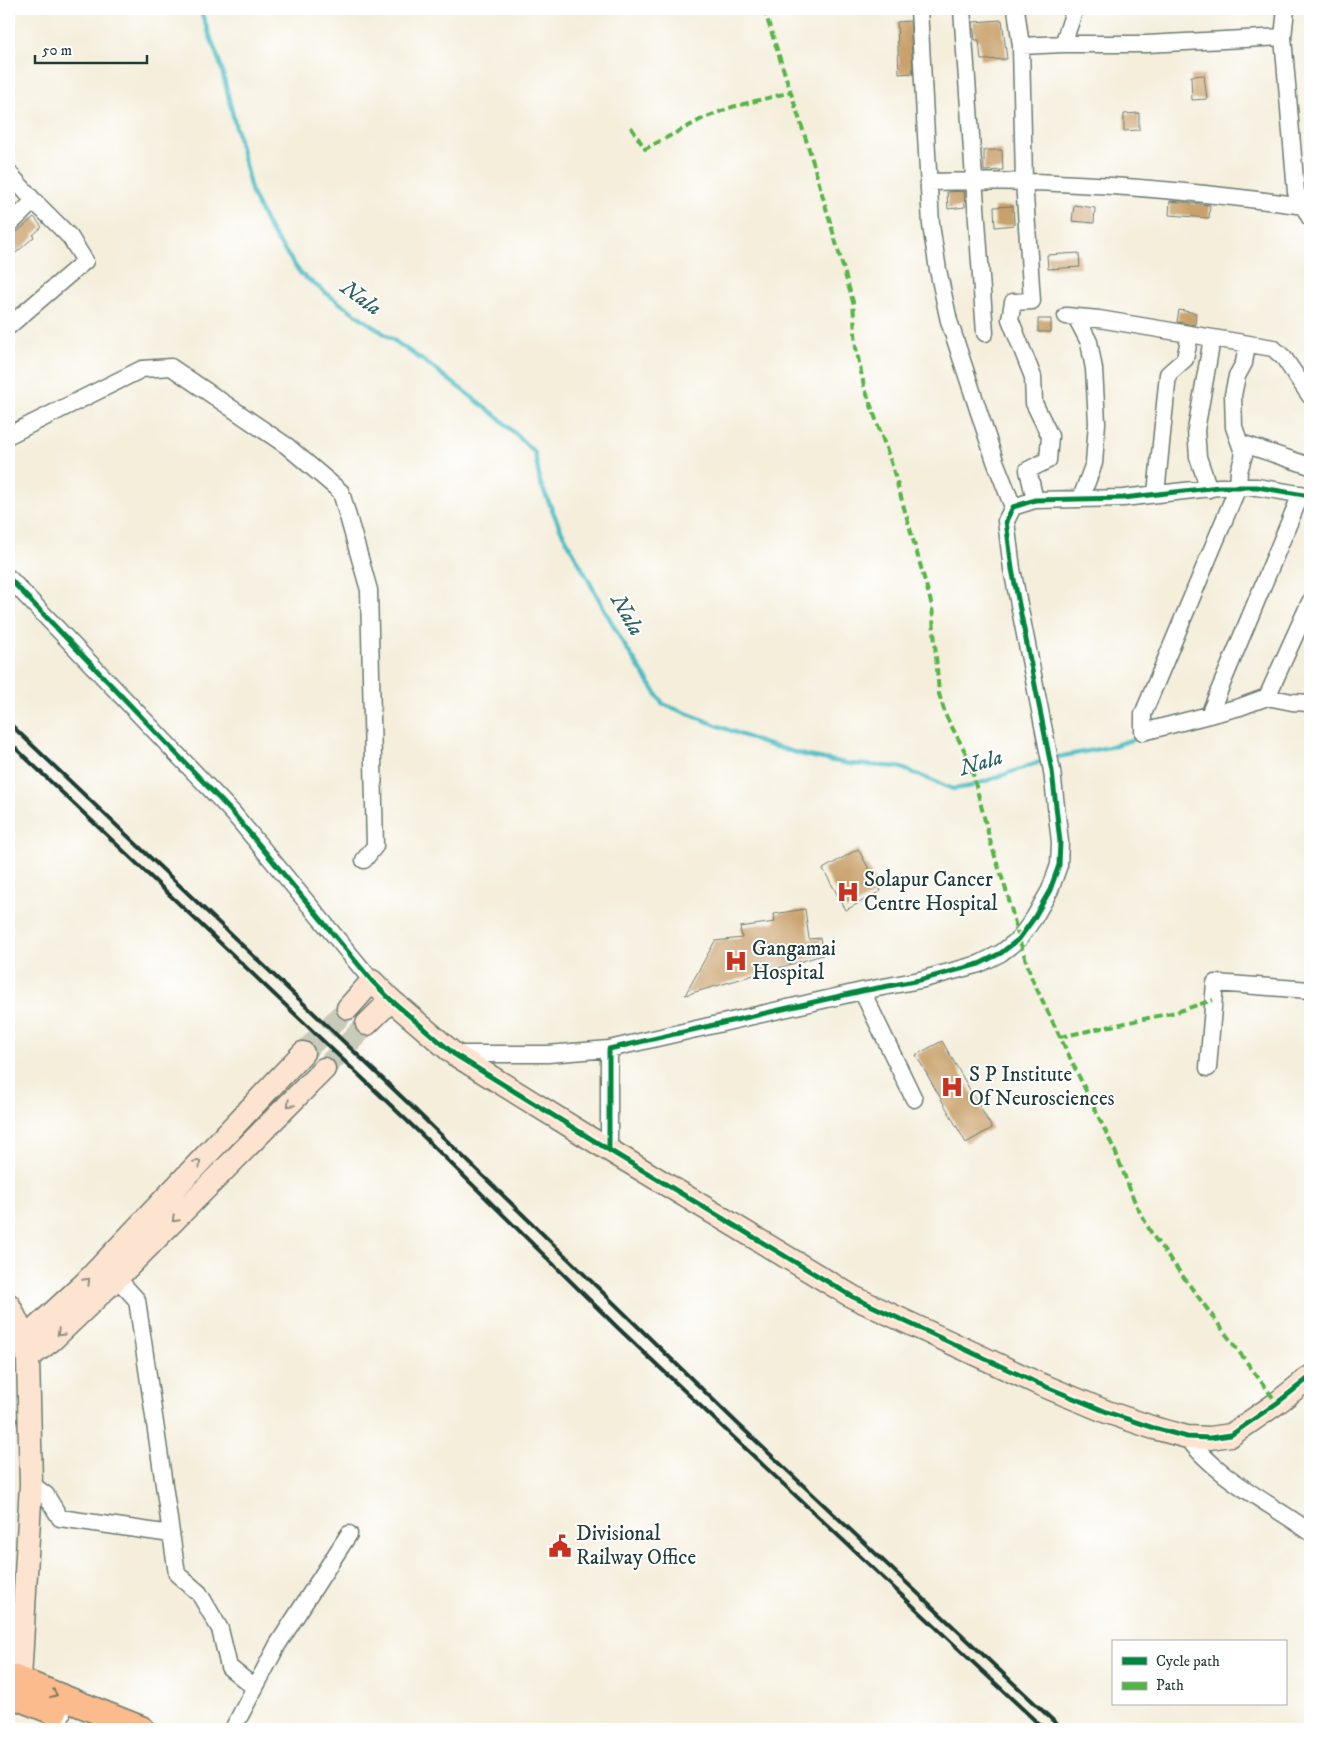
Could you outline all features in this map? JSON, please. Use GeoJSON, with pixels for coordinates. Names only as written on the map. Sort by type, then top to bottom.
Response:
{"type":"FeatureCollection","features":[{"type":"Feature","properties":{"kind":"main road"},"geometry":{"type":"LineString","coordinates":[[13,1683],[59,1722],[101,1729]]}},
{"type":"Feature","properties":{"kind":"main road"},"geometry":{"type":"LineString","coordinates":[[13,1683],[142,1729]]}},
{"type":"Feature","properties":{"kind":"street"},"geometry":{"type":"LineString","coordinates":[[454,1054],[548,1054],[609,1049],[862,991],[920,980],[979,964],[1001,953],[1019,939],[1050,890],[1059,865],[1060,842],[1048,747],[1012,569],[1006,522],[1013,507],[995,461],[949,321],[931,225],[919,9]]}},
{"type":"Feature","properties":{"kind":"street"},"geometry":{"type":"LineString","coordinates":[[962,9],[985,333]]}},
{"type":"Feature","properties":{"kind":"street"},"geometry":{"type":"LineString","coordinates":[[1016,9],[1021,46],[1024,181],[1032,301],[1013,302],[1010,319],[1033,377],[1034,403],[1050,436],[1048,460],[1028,470],[1035,500]]}},
{"type":"Feature","properties":{"kind":"street"},"geometry":{"type":"LineString","coordinates":[[1063,44],[1075,9]]}},
{"type":"Feature","properties":{"kind":"street"},"geometry":{"type":"LineString","coordinates":[[1286,9],[1283,37],[1296,192],[1307,212]]}},
{"type":"Feature","properties":{"kind":"street"},"geometry":{"type":"LineString","coordinates":[[1021,46],[1146,44],[1283,37]]}},
{"type":"Feature","properties":{"kind":"street"},"geometry":{"type":"LineString","coordinates":[[9,173],[70,237],[85,261],[9,326]]}},
{"type":"Feature","properties":{"kind":"street"},"geometry":{"type":"LineString","coordinates":[[928,182],[973,180],[1024,181],[1174,192],[1257,200],[1307,212]]}},
{"type":"Feature","properties":{"kind":"street"},"geometry":{"type":"LineString","coordinates":[[9,225],[34,201]]}},
{"type":"Feature","properties":{"kind":"street"},"geometry":{"type":"LineString","coordinates":[[1081,498],[1094,463],[1097,423],[1089,342],[1071,316],[1273,348],[1284,358],[1310,396]]}},
{"type":"Feature","properties":{"kind":"street"},"geometry":{"type":"LineString","coordinates":[[1156,494],[1168,374],[1185,360],[1190,335]]}},
{"type":"Feature","properties":{"kind":"street"},"geometry":{"type":"LineString","coordinates":[[1209,488],[1198,457],[1196,430],[1212,339]]}},
{"type":"Feature","properties":{"kind":"street"},"geometry":{"type":"LineString","coordinates":[[1247,344],[1244,363],[1237,376],[1233,395],[1234,427],[1244,455],[1239,472],[1238,488],[1143,714],[1143,732],[1240,708],[1267,697],[1310,703]]}},
{"type":"Feature","properties":{"kind":"street"},"geometry":{"type":"LineString","coordinates":[[9,435],[142,369],[171,367],[287,446],[341,492],[369,590],[375,846],[364,860]]}},
{"type":"Feature","properties":{"kind":"street"},"geometry":{"type":"LineString","coordinates":[[1241,443],[1310,466]]}},
{"type":"Feature","properties":{"kind":"street"},"geometry":{"type":"LineString","coordinates":[[1013,507],[1035,500],[1123,498],[1209,488],[1257,487],[1305,495],[1209,715]]}},
{"type":"Feature","properties":{"kind":"street"},"geometry":{"type":"LineString","coordinates":[[9,578],[234,813],[372,981],[391,1000],[454,1054],[609,1150],[853,1297],[1037,1384],[1107,1412],[1154,1428],[1187,1437],[1210,1438],[1231,1435],[1310,1377]]}},
{"type":"Feature","properties":{"kind":"street"},"geometry":{"type":"LineString","coordinates":[[1267,697],[1310,602]]}},
{"type":"Feature","properties":{"kind":"street"},"geometry":{"type":"LineString","coordinates":[[348,1008],[372,981]]}},
{"type":"Feature","properties":{"kind":"street"},"geometry":{"type":"LineString","coordinates":[[1208,1068],[1214,983],[1310,990]]}},
{"type":"Feature","properties":{"kind":"street"},"geometry":{"type":"LineString","coordinates":[[862,991],[914,1099]]}},
{"type":"Feature","properties":{"kind":"street"},"geometry":{"type":"LineString","coordinates":[[367,1024],[391,1000]]}},
{"type":"Feature","properties":{"kind":"street"},"geometry":{"type":"LineString","coordinates":[[609,1049],[609,1150]]}},
{"type":"Feature","properties":{"kind":"street"},"geometry":{"type":"LineString","coordinates":[[16,1334],[34,1330],[85,1283],[303,1053]]}},
{"type":"Feature","properties":{"kind":"street"},"geometry":{"type":"LineString","coordinates":[[28,1358],[52,1340],[117,1278],[324,1069]]}},
{"type":"Feature","properties":{"kind":"street"},"geometry":{"type":"LineString","coordinates":[[117,1278],[137,1300],[177,1574],[199,1593],[220,1629],[229,1667],[255,1688]]}},
{"type":"Feature","properties":{"kind":"street"},"geometry":{"type":"LineString","coordinates":[[9,1305],[16,1334],[28,1358],[31,1484],[13,1683]]}},
{"type":"Feature","properties":{"kind":"street"},"geometry":{"type":"LineString","coordinates":[[1187,1437],[1212,1466],[1310,1532]]}},
{"type":"Feature","properties":{"kind":"street"},"geometry":{"type":"LineString","coordinates":[[31,1484],[46,1495],[60,1518],[171,1534]]}},
{"type":"Feature","properties":{"kind":"street"},"geometry":{"type":"LineString","coordinates":[[233,1729],[278,1644],[349,1534]]}},
{"type":"Feature","properties":{"kind":"building"},"geometry":{"type":"Polygon","coordinates":[[[1002,20],[1007,59],[981,60],[979,40],[975,40],[973,22],[1002,20]]]}},
{"type":"Feature","properties":{"kind":"building"},"geometry":{"type":"Polygon","coordinates":[[[910,21],[913,73],[899,74],[897,22],[910,21]]]}},
{"type":"Feature","properties":{"kind":"building"},"geometry":{"type":"Polygon","coordinates":[[[1204,75],[1207,99],[1192,100],[1191,76],[1204,75]]]}},
{"type":"Feature","properties":{"kind":"building"},"geometry":{"type":"Polygon","coordinates":[[[1139,113],[1139,130],[1124,131],[1124,114],[1139,113]]]}},
{"type":"Feature","properties":{"kind":"building"},"geometry":{"type":"Polygon","coordinates":[[[984,150],[1002,150],[1003,170],[984,171],[984,150]]]}},
{"type":"Feature","properties":{"kind":"building"},"geometry":{"type":"Polygon","coordinates":[[[964,191],[965,207],[948,209],[947,192],[964,191]]]}},
{"type":"Feature","properties":{"kind":"building"},"geometry":{"type":"Polygon","coordinates":[[[1170,201],[1210,205],[1209,218],[1169,215],[1170,201]]]}},
{"type":"Feature","properties":{"kind":"building"},"geometry":{"type":"Polygon","coordinates":[[[1074,205],[1095,208],[1094,223],[1072,221],[1074,205]]]}},
{"type":"Feature","properties":{"kind":"building"},"geometry":{"type":"Polygon","coordinates":[[[1013,206],[1014,225],[995,227],[994,207],[1013,206]]]}},
{"type":"Feature","properties":{"kind":"building"},"geometry":{"type":"Polygon","coordinates":[[[34,217],[42,227],[33,235],[34,237],[9,259],[9,239],[34,217]]]}},
{"type":"Feature","properties":{"kind":"building"},"geometry":{"type":"Polygon","coordinates":[[[1079,253],[1080,267],[1048,269],[1047,255],[1079,253]]]}},
{"type":"Feature","properties":{"kind":"building"},"geometry":{"type":"Polygon","coordinates":[[[1179,310],[1196,313],[1195,325],[1177,322],[1179,310]]]}},
{"type":"Feature","properties":{"kind":"building"},"geometry":{"type":"Polygon","coordinates":[[[1038,319],[1051,319],[1051,332],[1038,332],[1038,319]]]}},
{"type":"Feature","properties":{"kind":"building"},"geometry":{"type":"Polygon","coordinates":[[[858,849],[881,891],[846,910],[823,869],[858,849]]]}},
{"type":"Feature","properties":{"kind":"building"},"geometry":{"type":"Polygon","coordinates":[[[805,909],[809,939],[820,938],[823,955],[685,995],[715,941],[742,938],[740,927],[775,922],[774,914],[805,909]]]}},
{"type":"Feature","properties":{"kind":"building"},"geometry":{"type":"Polygon","coordinates":[[[942,1041],[992,1128],[966,1143],[916,1055],[942,1041]]]}},
{"type":"Feature","properties":{"kind":"waterway","name":"Nala"},"geometry":{"type":"LineString","coordinates":[[200,9],[221,66],[252,194],[270,230],[301,274],[428,364],[498,417],[535,453],[540,482],[561,530],[623,643],[663,704],[762,743],[808,756],[850,764],[899,767],[953,789],[972,786],[1048,759],[1109,747],[1144,736]]}},
{"type":"Feature","properties":{"kind":"tunnel"},"geometry":{"type":"LineString","coordinates":[[303,1053],[348,1008]]}},
{"type":"Feature","properties":{"kind":"tunnel"},"geometry":{"type":"LineString","coordinates":[[324,1069],[367,1024]]}},
{"type":"Feature","properties":{"kind":"railway"},"geometry":{"type":"LineString","coordinates":[[9,723],[406,1101],[738,1424],[1062,1729]]}},
{"type":"Feature","properties":{"kind":"railway"},"geometry":{"type":"LineString","coordinates":[[9,742],[422,1135],[617,1327],[1044,1729]]}},
{"type":"Feature","properties":{"kind":"marked path"},"geometry":{"type":"LineString","coordinates":[[764,9],[810,152],[853,302],[856,348],[864,386],[891,462],[932,606],[939,694],[946,716],[969,759],[991,844],[1032,979],[1115,1151],[1136,1205],[1153,1236],[1277,1403]]}},
{"type":"Feature","properties":{"kind":"marked path"},"geometry":{"type":"LineString","coordinates":[[631,127],[645,149],[704,118],[732,107],[791,92]]}},
{"type":"Feature","properties":{"kind":"marked path"},"geometry":{"type":"LineString","coordinates":[[1060,1037],[1176,1012],[1213,1000]]}},
{"type":"Feature","properties":{"kind":"cycle path"},"geometry":{"type":"LineString","coordinates":[[609,1150],[609,1049],[862,991],[920,980],[979,964],[1001,953],[1019,939],[1034,918],[1050,890],[1059,865],[1060,842],[1052,771],[1012,569],[1006,521],[1013,507],[1035,500],[1123,498],[1219,487],[1257,487],[1310,496]]}},
{"type":"Feature","properties":{"kind":"cycle path"},"geometry":{"type":"LineString","coordinates":[[9,578],[233,813],[372,981],[391,1000],[454,1054],[609,1150],[853,1297],[1037,1383],[1107,1412],[1154,1428],[1187,1437],[1210,1438],[1231,1435],[1310,1377]]}},
{"type":"Feature","properties":{"kind":"place","name":"Solapur Cancer Centre Hospital"},"geometry":{"type":"Point","coordinates":[848,892]}},
{"type":"Feature","properties":{"kind":"place","name":"Gangamai Hospital"},"geometry":{"type":"Point","coordinates":[736,961]}},
{"type":"Feature","properties":{"kind":"place","name":"S P Institute Of Neurosciences"},"geometry":{"type":"Point","coordinates":[952,1087]}},
{"type":"Feature","properties":{"kind":"place","name":"Divisional Railway Office"},"geometry":{"type":"Point","coordinates":[560,1546]}}]}
